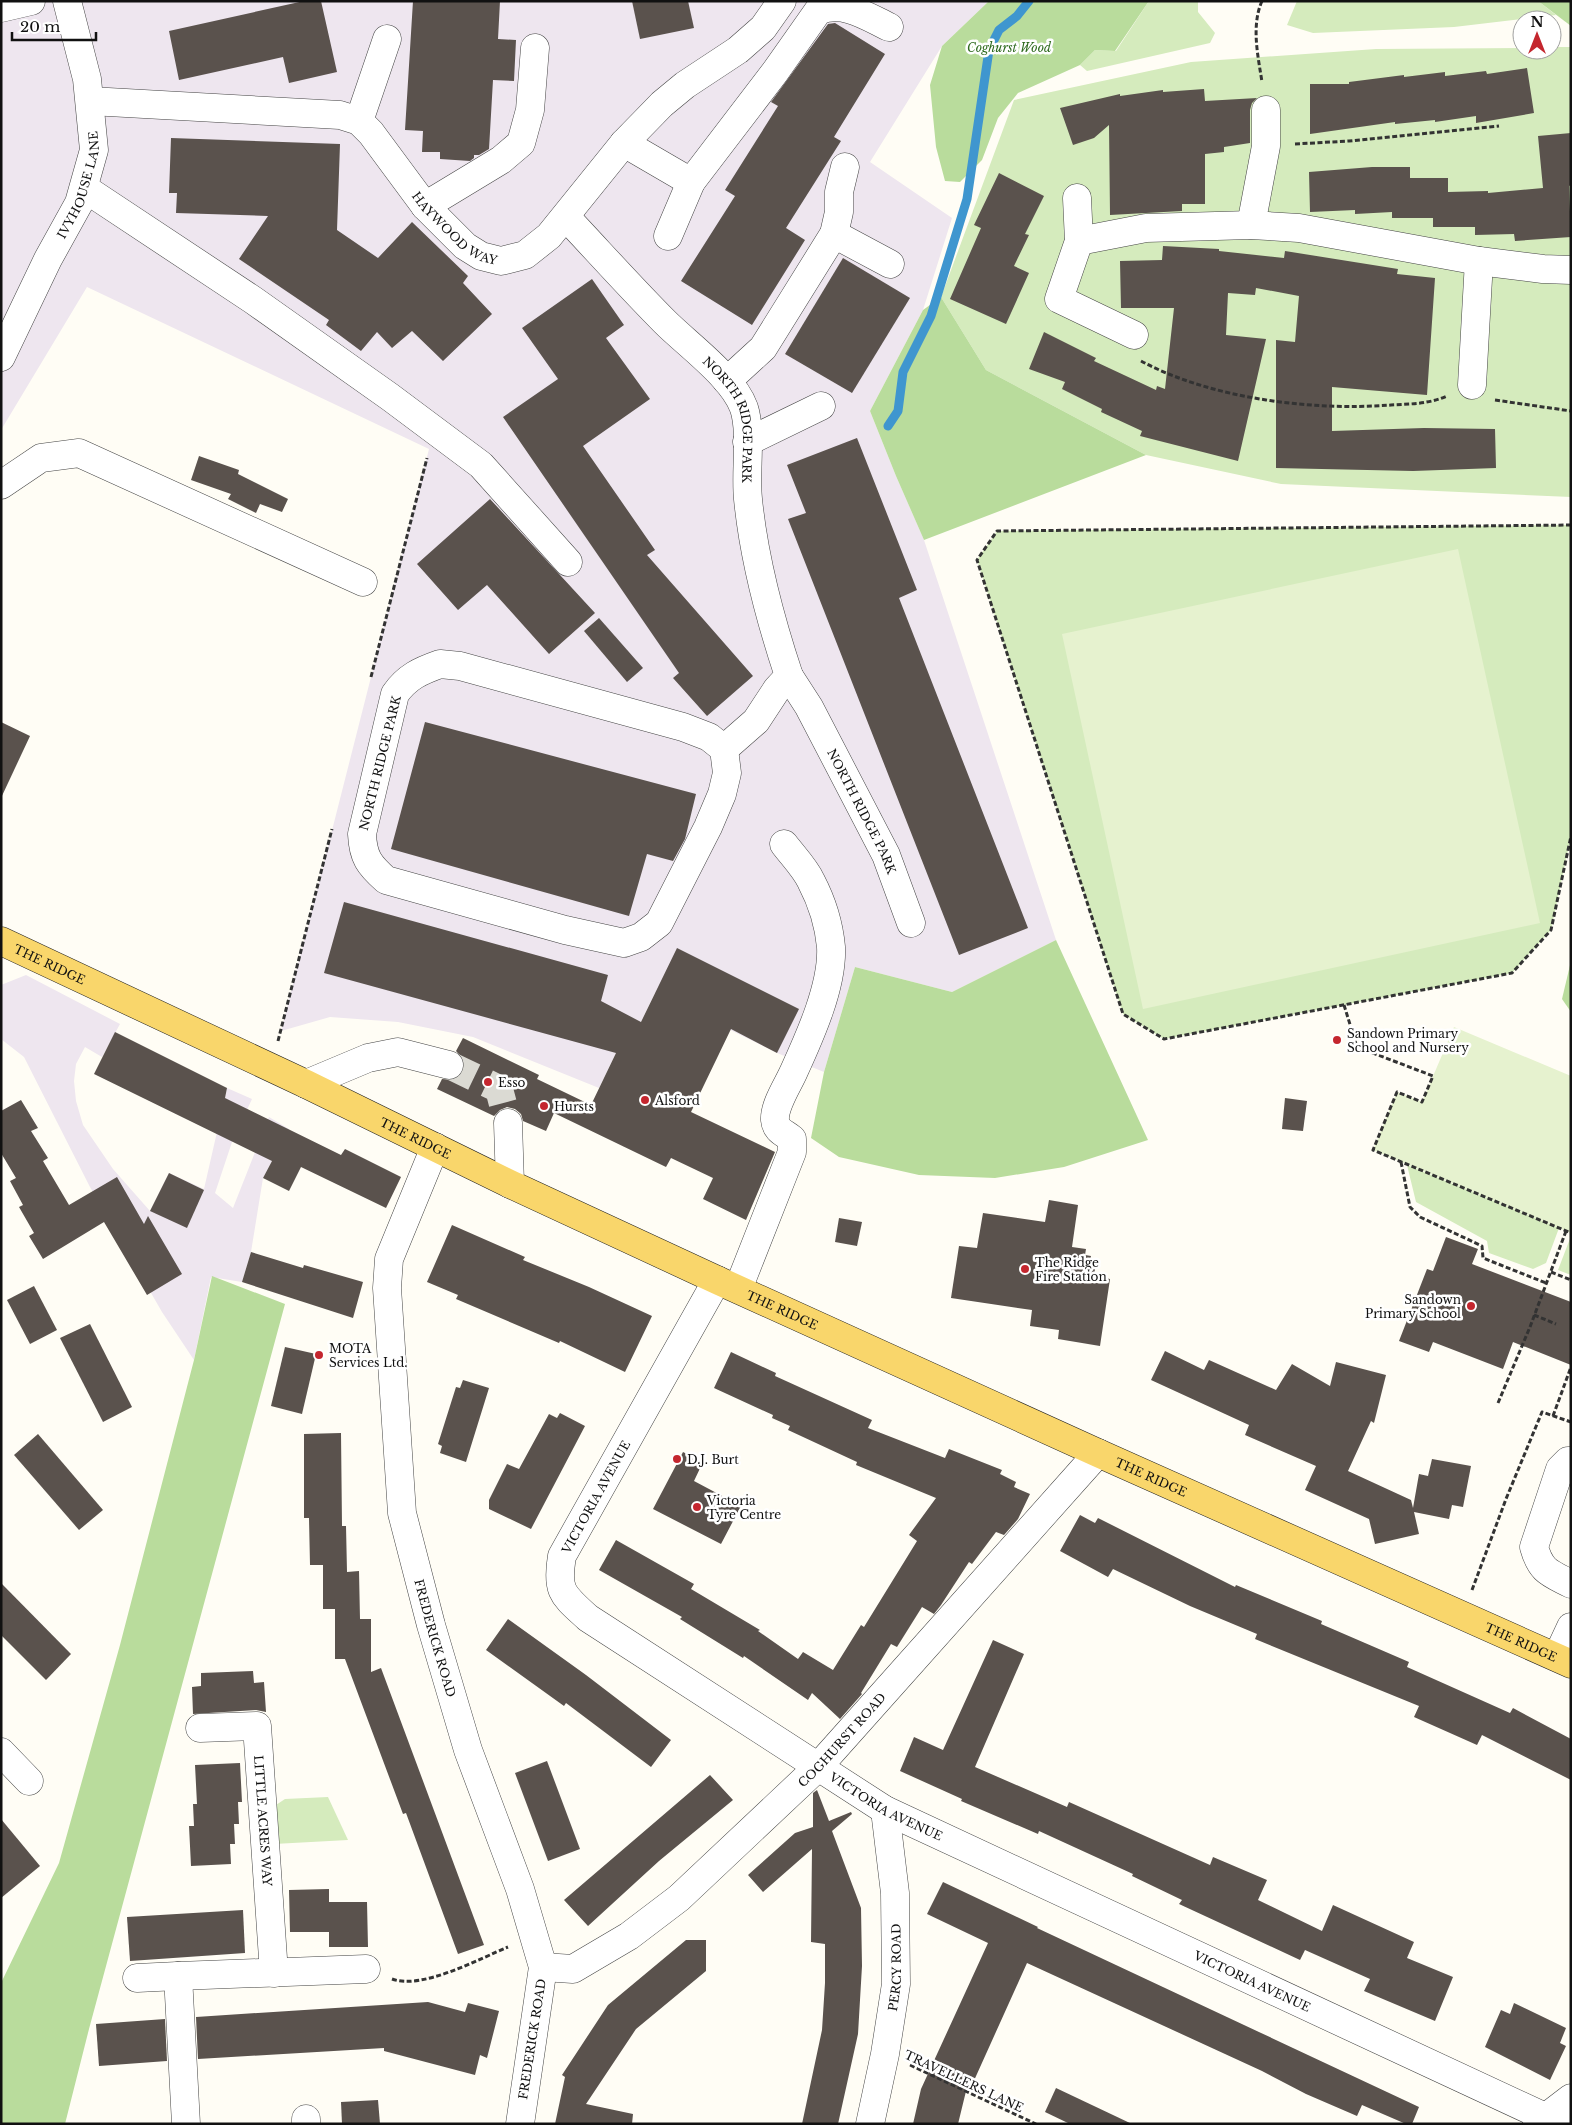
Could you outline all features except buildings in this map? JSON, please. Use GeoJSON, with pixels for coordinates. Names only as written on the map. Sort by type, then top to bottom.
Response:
{"type":"FeatureCollection","features":[{"type":"Feature","properties":{"kind":"main road","name":"THE RIDGE"},"geometry":{"type":"LineString","coordinates":[[1,941],[306,1084],[510,1184],[728,1285],[1098,1454],[1564,1661]]}},
{"type":"Feature","properties":{"kind":"street"},"geometry":{"type":"LineString","coordinates":[[1,8],[31,1]]}},
{"type":"Feature","properties":{"kind":"street","name":"IVYHOUSE LANE"},"geometry":{"type":"LineString","coordinates":[[5,342],[79,203],[94,150],[90,101],[83,56],[67,1]]}},
{"type":"Feature","properties":{"kind":"street","name":"HAYWOOD WAY"},"geometry":{"type":"LineString","coordinates":[[359,121],[371,133],[425,206],[465,246],[481,256],[501,261],[525,254],[538,247],[566,217],[624,143],[662,104],[685,85],[738,50],[763,28],[782,1]]}},
{"type":"Feature","properties":{"kind":"street"},"geometry":{"type":"LineString","coordinates":[[668,236],[691,182],[775,72],[818,11],[827,6],[839,4],[848,6],[889,27]]}},
{"type":"Feature","properties":{"kind":"street"},"geometry":{"type":"LineString","coordinates":[[90,101],[340,115],[359,121],[387,39]]}},
{"type":"Feature","properties":{"kind":"street"},"geometry":{"type":"LineString","coordinates":[[425,206],[501,160],[521,143],[530,110],[535,48]]}},
{"type":"Feature","properties":{"kind":"street"},"geometry":{"type":"LineString","coordinates":[[1251,225],[1266,146],[1266,110]]}},
{"type":"Feature","properties":{"kind":"street"},"geometry":{"type":"LineString","coordinates":[[624,143],[691,182]]}},
{"type":"Feature","properties":{"kind":"street"},"geometry":{"type":"LineString","coordinates":[[727,381],[763,348],[834,234],[838,212],[838,192],[845,167]]}},
{"type":"Feature","properties":{"kind":"street"},"geometry":{"type":"LineString","coordinates":[[84,188],[253,300],[390,397],[481,465],[568,562]]}},
{"type":"Feature","properties":{"kind":"street"},"geometry":{"type":"LineString","coordinates":[[1077,198],[1079,242],[1059,299],[1134,335]]}},
{"type":"Feature","properties":{"kind":"street","name":"NORTH RIDGE PARK"},"geometry":{"type":"LineString","coordinates":[[566,217],[666,323],[733,387],[744,409],[747,442],[748,498],[770,619],[789,676],[809,707],[886,855],[911,924]]}},
{"type":"Feature","properties":{"kind":"street"},"geometry":{"type":"LineString","coordinates":[[1079,242],[1146,228],[1251,225],[1299,228],[1479,261],[1542,270],[1571,270]]}},
{"type":"Feature","properties":{"kind":"street"},"geometry":{"type":"LineString","coordinates":[[834,234],[890,264]]}},
{"type":"Feature","properties":{"kind":"street"},"geometry":{"type":"LineString","coordinates":[[1472,385],[1479,261]]}},
{"type":"Feature","properties":{"kind":"street"},"geometry":{"type":"LineString","coordinates":[[747,442],[820,406]]}},
{"type":"Feature","properties":{"kind":"street"},"geometry":{"type":"LineString","coordinates":[[1,485],[41,458],[79,453],[363,582]]}},
{"type":"Feature","properties":{"kind":"street","name":"NORTH RIDGE PARK"},"geometry":{"type":"LineString","coordinates":[[440,664],[460,666],[683,727],[709,738],[724,749],[727,773],[722,794],[681,880],[659,922],[641,937],[624,943],[565,930],[386,880],[368,862],[363,850],[362,834],[395,694],[413,674],[440,664]]}},
{"type":"Feature","properties":{"kind":"street"},"geometry":{"type":"LineString","coordinates":[[724,749],[756,721],[777,688],[789,676]]}},
{"type":"Feature","properties":{"kind":"street","name":"VICTORIA AVENUE"},"geometry":{"type":"LineString","coordinates":[[784,844],[811,880],[824,916],[831,947],[830,970],[820,1006],[797,1066],[776,1110],[775,1120],[778,1128],[792,1139],[792,1152],[728,1285],[562,1556],[559,1578],[565,1598],[588,1618],[884,1810],[1547,2121]]}},
{"type":"Feature","properties":{"kind":"street"},"geometry":{"type":"LineString","coordinates":[[306,1084],[368,1058],[398,1052],[449,1065]]}},
{"type":"Feature","properties":{"kind":"street"},"geometry":{"type":"LineString","coordinates":[[508,1123],[510,1184]]}},
{"type":"Feature","properties":{"kind":"street","name":"FREDERICK ROAD"},"geometry":{"type":"LineString","coordinates":[[435,1147],[389,1259],[387,1288],[402,1513],[431,1625],[468,1750],[520,1889],[543,1967],[520,2124]]}},
{"type":"Feature","properties":{"kind":"street","name":"COGHURST ROAD"},"geometry":{"type":"LineString","coordinates":[[543,1967],[572,1970],[629,1936],[679,1898],[817,1768],[1098,1454]]}},
{"type":"Feature","properties":{"kind":"street"},"geometry":{"type":"LineString","coordinates":[[1571,1461],[1568,1461],[1560,1469],[1534,1547],[1537,1557],[1545,1570],[1571,1584]]}},
{"type":"Feature","properties":{"kind":"street"},"geometry":{"type":"LineString","coordinates":[[1564,1661],[1571,1627]]}},
{"type":"Feature","properties":{"kind":"street","name":"LITTLE ACRES WAY"},"geometry":{"type":"LineString","coordinates":[[200,1728],[257,1726],[274,1973]]}},
{"type":"Feature","properties":{"kind":"street"},"geometry":{"type":"LineString","coordinates":[[1,1752],[29,1781]]}},
{"type":"Feature","properties":{"kind":"street","name":"PERCY ROAD"},"geometry":{"type":"LineString","coordinates":[[870,2124],[885,2054],[896,1975],[895,1893],[884,1810]]}},
{"type":"Feature","properties":{"kind":"street"},"geometry":{"type":"LineString","coordinates":[[137,1978],[366,1970]]}},
{"type":"Feature","properties":{"kind":"street"},"geometry":{"type":"LineString","coordinates":[[178,1976],[186,2124]]}},
{"type":"Feature","properties":{"kind":"street"},"geometry":{"type":"LineString","coordinates":[[1547,2121],[1571,2098]]}},
{"type":"Feature","properties":{"kind":"path"},"geometry":{"type":"LineString","coordinates":[[1262,1],[1258,11],[1256,43],[1266,110]]}},
{"type":"Feature","properties":{"kind":"path"},"geometry":{"type":"LineString","coordinates":[[1266,146],[1349,141],[1500,126]]}},
{"type":"Feature","properties":{"kind":"path"},"geometry":{"type":"LineString","coordinates":[[1134,335],[1140,361],[1156,369],[1195,383],[1273,401],[1352,408],[1393,405],[1434,401],[1472,385],[1485,399],[1571,411]]}},
{"type":"Feature","properties":{"kind":"path"},"geometry":{"type":"LineString","coordinates":[[1571,525],[997,531],[978,560],[1124,1014],[1164,1039],[1512,973],[1551,930],[1571,836]]}},
{"type":"Feature","properties":{"kind":"path"},"geometry":{"type":"LineString","coordinates":[[1344,1005],[1357,1046],[1433,1076],[1422,1102],[1397,1092],[1373,1150],[1571,1233]]}},
{"type":"Feature","properties":{"kind":"path"},"geometry":{"type":"LineString","coordinates":[[1401,1162],[1410,1207],[1420,1217],[1482,1246],[1483,1258],[1546,1283]]}},
{"type":"Feature","properties":{"kind":"path"},"geometry":{"type":"LineString","coordinates":[[1498,1403],[1566,1231]]}},
{"type":"Feature","properties":{"kind":"path"},"geometry":{"type":"LineString","coordinates":[[1551,1272],[1571,1280]]}},
{"type":"Feature","properties":{"kind":"path"},"geometry":{"type":"LineString","coordinates":[[1534,1314],[1556,1324]]}},
{"type":"Feature","properties":{"kind":"path"},"geometry":{"type":"LineString","coordinates":[[1552,1416],[1571,1367]]}},
{"type":"Feature","properties":{"kind":"path"},"geometry":{"type":"LineString","coordinates":[[1460,1616],[1479,1576],[1506,1499],[1542,1412],[1571,1422]]}},
{"type":"Feature","properties":{"kind":"path"},"geometry":{"type":"LineString","coordinates":[[366,1970],[400,1982],[424,1981],[534,1937]]}},
{"type":"Feature","properties":{"kind":"path","name":"TRAVELLERS LANE"},"geometry":{"type":"LineString","coordinates":[[885,2054],[1036,2124]]}},
{"type":"Feature","properties":{"kind":"shaded area"},"geometry":{"type":"Polygon","coordinates":[[[1,1],[989,1],[942,46],[870,162],[952,218],[923,310],[870,411],[924,540],[1056,940],[952,992],[855,967],[824,1072],[777,1053],[655,993],[641,1022],[633,1018],[599,1088],[473,1037],[398,1022],[330,1017],[281,1031],[429,449],[87,287],[1,430],[1,1]]]}},
{"type":"Feature","properties":{"kind":"shaded area"},"geometry":{"type":"Polygon","coordinates":[[[26,975],[120,1024],[102,1057],[85,1047],[76,1064],[74,1081],[76,1101],[83,1125],[113,1169],[150,1211],[169,1173],[204,1189],[227,1088],[252,1099],[232,1142],[215,1193],[233,1208],[269,1117],[289,1129],[263,1178],[251,1252],[242,1282],[211,1277],[194,1360],[162,1312],[90,1187],[24,1057],[1,1039],[1,985],[26,975]]]}},
{"type":"Feature","properties":{"kind":"green space","name":"Coghurst Wood"},"geometry":{"type":"Polygon","coordinates":[[[989,1],[1149,1],[1115,51],[1095,50],[1080,65],[1018,93],[998,118],[982,160],[960,182],[945,181],[936,147],[930,85],[942,46],[989,1]]]}},
{"type":"Feature","properties":{"kind":"green space"},"geometry":{"type":"Polygon","coordinates":[[[1149,1],[1198,1],[1198,12],[1215,33],[1210,43],[1087,71],[1080,65],[1095,50],[1116,51],[1149,1]]]}},
{"type":"Feature","properties":{"kind":"green space"},"geometry":{"type":"Polygon","coordinates":[[[1297,1],[1538,1],[1550,10],[1512,10],[1512,20],[1454,27],[1313,33],[1287,25],[1297,1]]]}},
{"type":"Feature","properties":{"kind":"green space"},"geometry":{"type":"Polygon","coordinates":[[[1538,1],[1571,1],[1571,26],[1562,19],[1562,10],[1550,10],[1538,1]]]}},
{"type":"Feature","properties":{"kind":"green space"},"geometry":{"type":"Polygon","coordinates":[[[1562,47],[1571,47],[1571,497],[1281,484],[1146,455],[986,370],[941,297],[1014,100],[1191,62],[1376,49],[1512,48],[1512,60],[1562,60],[1562,47]]]}},
{"type":"Feature","properties":{"kind":"green space"},"geometry":{"type":"Polygon","coordinates":[[[941,297],[986,370],[1146,455],[924,540],[870,411],[923,310],[941,297]]]}},
{"type":"Feature","properties":{"kind":"green space"},"geometry":{"type":"Polygon","coordinates":[[[1571,525],[1571,836],[1551,930],[1512,973],[1164,1039],[1123,1014],[977,560],[997,531],[1571,525]]]}},
{"type":"Feature","properties":{"kind":"green space"},"geometry":{"type":"Polygon","coordinates":[[[1458,549],[1540,923],[1143,1009],[1062,634],[1458,549]]]}},
{"type":"Feature","properties":{"kind":"green space"},"geometry":{"type":"Polygon","coordinates":[[[1056,940],[1148,1140],[1064,1167],[995,1178],[919,1175],[839,1157],[811,1138],[824,1072],[855,967],[952,992],[1056,940]]]}},
{"type":"Feature","properties":{"kind":"green space"},"geometry":{"type":"Polygon","coordinates":[[[1571,961],[1571,1012],[1562,999],[1571,961]]]}},
{"type":"Feature","properties":{"kind":"green space"},"geometry":{"type":"Polygon","coordinates":[[[1454,1027],[1571,1076],[1571,1233],[1373,1150],[1397,1092],[1422,1102],[1454,1027]]]}},
{"type":"Feature","properties":{"kind":"green space"},"geometry":{"type":"Polygon","coordinates":[[[1407,1165],[1559,1228],[1546,1263],[1533,1269],[1489,1253],[1487,1241],[1416,1202],[1407,1165]]]}},
{"type":"Feature","properties":{"kind":"green space"},"geometry":{"type":"Polygon","coordinates":[[[1571,1236],[1571,1275],[1558,1270],[1571,1236]]]}},
{"type":"Feature","properties":{"kind":"green space"},"geometry":{"type":"Polygon","coordinates":[[[212,1276],[285,1304],[65,2124],[1,2124],[1,1983],[59,1863],[120,1645],[194,1360],[212,1276]]]}},
{"type":"Feature","properties":{"kind":"green space"},"geometry":{"type":"Polygon","coordinates":[[[328,1797],[348,1840],[274,1844],[276,1805],[285,1799],[328,1797]]]}},
{"type":"Feature","properties":{"kind":"waterway"},"geometry":{"type":"LineString","coordinates":[[888,426],[898,411],[903,372],[931,316],[967,199],[989,50],[999,30],[1017,16],[1029,1]]}},
{"type":"Feature","properties":{"kind":"tunnel"},"geometry":{"type":"LineString","coordinates":[[449,1065],[499,1089],[508,1123]]}},
{"type":"Feature","properties":{"kind":"place","name":"Sandown Primary School and Nursery"},"geometry":{"type":"Point","coordinates":[1337,1040]}},
{"type":"Feature","properties":{"kind":"place","name":"Esso"},"geometry":{"type":"Point","coordinates":[488,1082]}},
{"type":"Feature","properties":{"kind":"place","name":"Alsford"},"geometry":{"type":"Point","coordinates":[645,1100]}},
{"type":"Feature","properties":{"kind":"place","name":"Hursts"},"geometry":{"type":"Point","coordinates":[544,1106]}},
{"type":"Feature","properties":{"kind":"place","name":"The Ridge Fire Station"},"geometry":{"type":"Point","coordinates":[1025,1269]}},
{"type":"Feature","properties":{"kind":"place","name":"Sandown Primary School"},"geometry":{"type":"Point","coordinates":[1471,1306]}},
{"type":"Feature","properties":{"kind":"place","name":"MOTA Services Ltd."},"geometry":{"type":"Point","coordinates":[319,1355]}},
{"type":"Feature","properties":{"kind":"place","name":"D.J. Burt"},"geometry":{"type":"Point","coordinates":[677,1459]}},
{"type":"Feature","properties":{"kind":"place","name":"Victoria Tyre Centre"},"geometry":{"type":"Point","coordinates":[697,1507]}}]}
